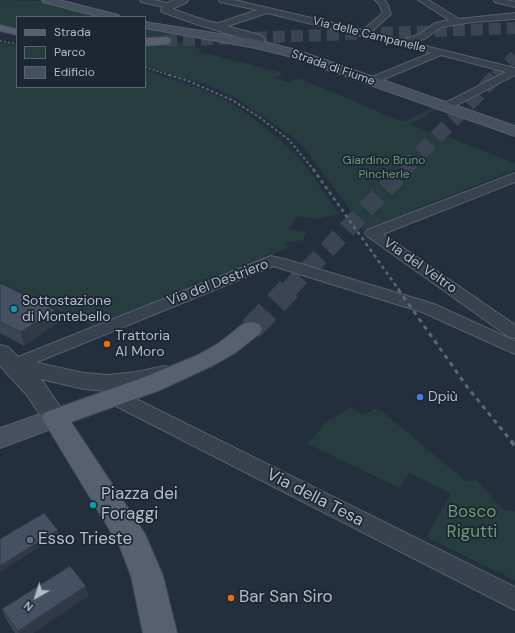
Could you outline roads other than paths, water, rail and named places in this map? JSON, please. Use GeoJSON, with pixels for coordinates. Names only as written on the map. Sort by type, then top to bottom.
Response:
{"type":"FeatureCollection","features":[{"type":"Feature","properties":{"kind":"main road"},"geometry":{"type":"LineString","coordinates":[[47,0],[110,16]]}},
{"type":"Feature","properties":{"kind":"main road","name":"Strada di Fiume"},"geometry":{"type":"LineString","coordinates":[[146,25],[257,44],[292,53],[515,131]]}},
{"type":"Feature","properties":{"kind":"main road"},"geometry":{"type":"LineString","coordinates":[[0,28],[16,32]]}},
{"type":"Feature","properties":{"kind":"main road"},"geometry":{"type":"LineString","coordinates":[[146,42],[165,41]]}},
{"type":"Feature","properties":{"kind":"main road"},"geometry":{"type":"LineString","coordinates":[[0,438],[151,384],[206,360],[227,348],[251,329]]}},
{"type":"Feature","properties":{"kind":"main road"},"geometry":{"type":"LineString","coordinates":[[55,418],[134,543],[147,576],[157,613],[160,633]]}},
{"type":"Feature","properties":{"kind":"street"},"geometry":{"type":"LineString","coordinates":[[144,0],[169,6],[183,0]]}},
{"type":"Feature","properties":{"kind":"street","name":"Via delle Campanelle"},"geometry":{"type":"LineString","coordinates":[[223,0],[365,33],[515,71]]}},
{"type":"Feature","properties":{"kind":"street"},"geometry":{"type":"LineString","coordinates":[[365,33],[387,14],[383,3],[379,0]]}},
{"type":"Feature","properties":{"kind":"street"},"geometry":{"type":"LineString","coordinates":[[422,0],[456,21]]}},
{"type":"Feature","properties":{"kind":"street"},"geometry":{"type":"LineString","coordinates":[[498,0],[515,5]]}},
{"type":"Feature","properties":{"kind":"street"},"geometry":{"type":"LineString","coordinates":[[169,6],[166,10],[216,27],[256,38],[259,40],[257,44]]}},
{"type":"Feature","properties":{"kind":"street"},"geometry":{"type":"LineString","coordinates":[[216,27],[268,10]]}},
{"type":"Feature","properties":{"kind":"street"},"geometry":{"type":"LineString","coordinates":[[403,43],[423,36],[438,25],[456,21],[515,16]]}},
{"type":"Feature","properties":{"kind":"street"},"geometry":{"type":"LineString","coordinates":[[371,81],[440,52]]}},
{"type":"Feature","properties":{"kind":"street"},"geometry":{"type":"LineString","coordinates":[[445,107],[515,71]]}},
{"type":"Feature","properties":{"kind":"street","name":"Via del Veltro"},"geometry":{"type":"LineString","coordinates":[[515,177],[372,233],[515,333]]}},
{"type":"Feature","properties":{"kind":"street","name":"Via del Destriero"},"geometry":{"type":"LineString","coordinates":[[7,358],[271,261],[283,263],[428,308],[515,348]]}},
{"type":"Feature","properties":{"kind":"street"},"geometry":{"type":"LineString","coordinates":[[7,358],[84,381],[109,384],[164,374],[206,360]]}},
{"type":"Feature","properties":{"kind":"street"},"geometry":{"type":"LineString","coordinates":[[7,358],[43,398],[55,418]]}},
{"type":"Feature","properties":{"kind":"street","name":"Via della Tesa"},"geometry":{"type":"LineString","coordinates":[[115,397],[515,599]]}},
{"type":"Feature","properties":{"kind":"tunnel"},"geometry":{"type":"LineString","coordinates":[[165,41],[515,28]]}},
{"type":"Feature","properties":{"kind":"tunnel"},"geometry":{"type":"LineString","coordinates":[[496,76],[515,56]]}},
{"type":"Feature","properties":{"kind":"tunnel"},"geometry":{"type":"LineString","coordinates":[[404,170],[497,75]]}},
{"type":"Feature","properties":{"kind":"tunnel"},"geometry":{"type":"LineString","coordinates":[[288,290],[405,169]]}},
{"type":"Feature","properties":{"kind":"tunnel"},"geometry":{"type":"LineString","coordinates":[[251,329],[289,289]]}},
{"type":"Feature","properties":{"kind":"railway"},"geometry":{"type":"LineString","coordinates":[[0,41],[16,44]]}},
{"type":"Feature","properties":{"kind":"railway"},"geometry":{"type":"LineString","coordinates":[[146,67],[169,75]]}},
{"type":"Feature","properties":{"kind":"railway"},"geometry":{"type":"LineString","coordinates":[[169,75],[186,80],[232,100],[259,117],[288,139],[314,170]]}},
{"type":"Feature","properties":{"kind":"railway"},"geometry":{"type":"LineString","coordinates":[[313,169],[399,290]]}},
{"type":"Feature","properties":{"kind":"railway"},"geometry":{"type":"LineString","coordinates":[[398,289],[468,388],[512,442]]}},
{"type":"Feature","properties":{"kind":"railway"},"geometry":{"type":"LineString","coordinates":[[511,441],[515,446]]}},
{"type":"Feature","properties":{"kind":"place","name":"Sottostazione di Montebello"},"geometry":{"type":"Point","coordinates":[14,309]}},
{"type":"Feature","properties":{"kind":"place","name":"Trattoria Al Moro"},"geometry":{"type":"Point","coordinates":[107,344]}},
{"type":"Feature","properties":{"kind":"place","name":"Dpiù"},"geometry":{"type":"Point","coordinates":[420,397]}},
{"type":"Feature","properties":{"kind":"place","name":"Piazza dei Foraggi"},"geometry":{"type":"Point","coordinates":[93,505]}},
{"type":"Feature","properties":{"kind":"place","name":"Esso Trieste"},"geometry":{"type":"Point","coordinates":[30,540]}},
{"type":"Feature","properties":{"kind":"place","name":"Bar San Siro"},"geometry":{"type":"Point","coordinates":[231,598]}},
{"type":"Feature","properties":{"kind":"park label","name":"Giardino Bruno Pincherle"},"geometry":{"type":"Point","coordinates":[384,168]}},
{"type":"Feature","properties":{"kind":"park label","name":"Bosco Rigutti"},"geometry":{"type":"Point","coordinates":[472,523]}}]}
